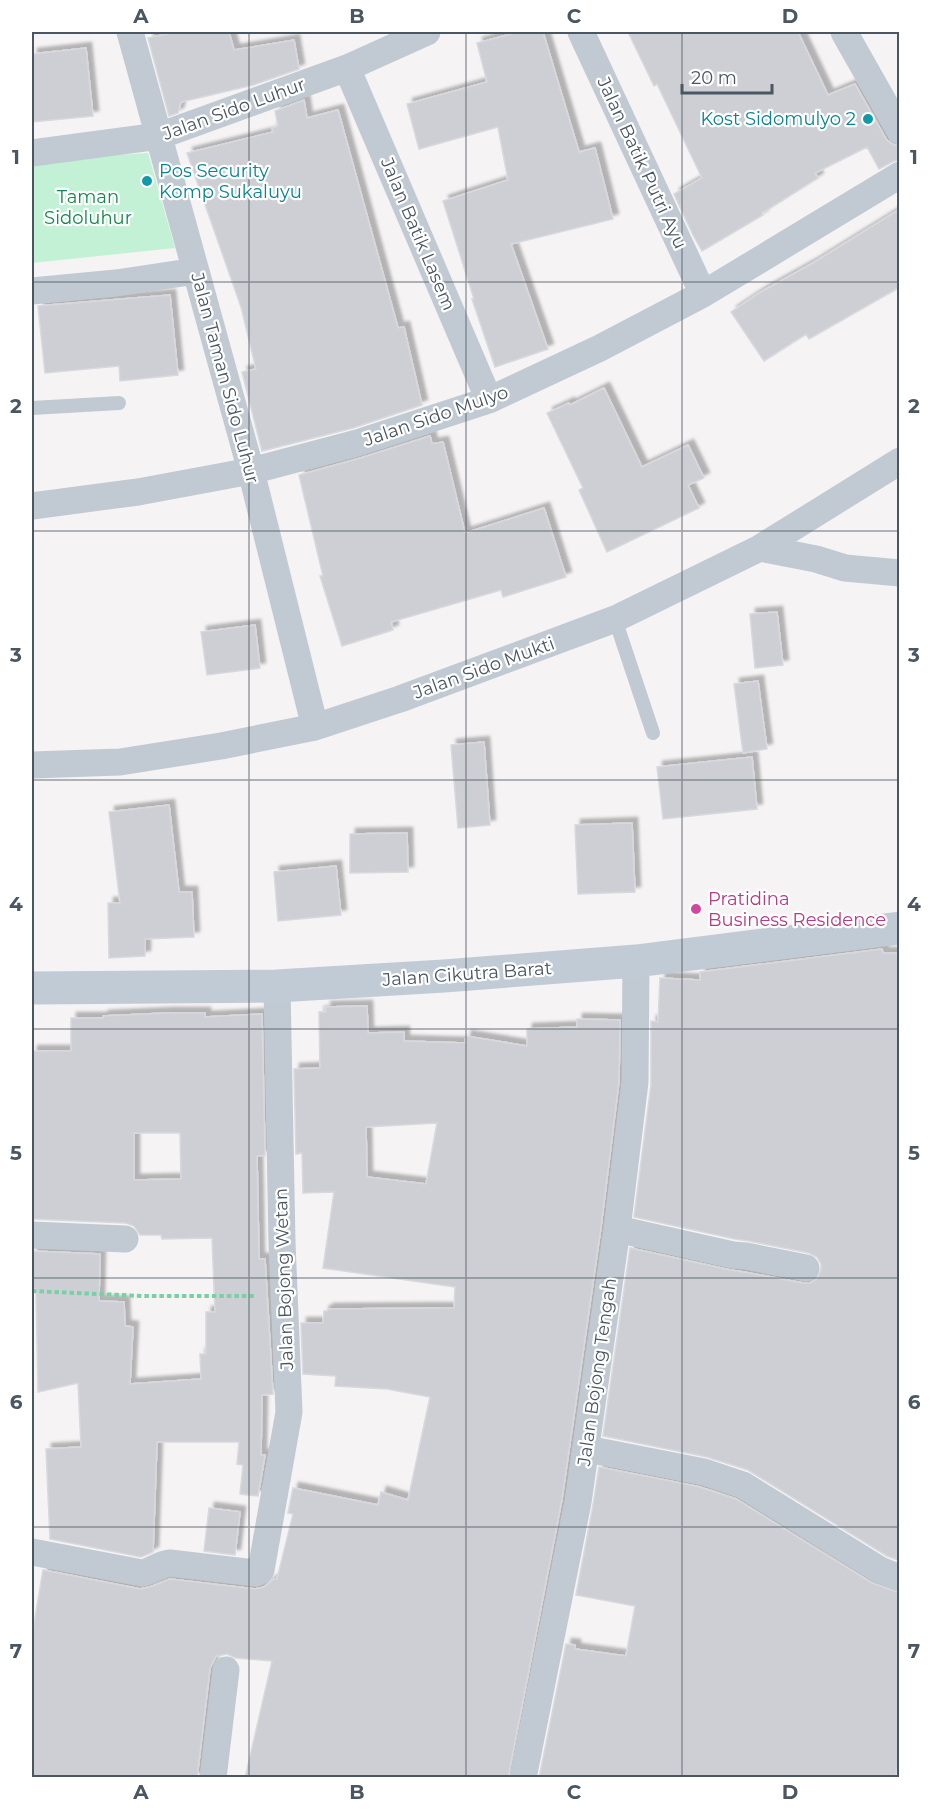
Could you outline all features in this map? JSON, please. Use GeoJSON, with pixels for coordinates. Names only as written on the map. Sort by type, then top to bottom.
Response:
{"type":"FeatureCollection","features":[{"type":"Feature","properties":{"kind":"main road","name":"Jalan Cikutra Barat"},"geometry":{"type":"LineString","coordinates":[[32,988],[277,986],[444,976],[636,961],[900,928]]}},
{"type":"Feature","properties":{"kind":"street","name":"Jalan Taman Sido Luhur"},"geometry":{"type":"LineString","coordinates":[[130,32],[250,471],[315,727]]}},
{"type":"Feature","properties":{"kind":"street","name":"Jalan Sido Luhur"},"geometry":{"type":"LineString","coordinates":[[32,153],[159,136],[347,68],[427,32]]}},
{"type":"Feature","properties":{"kind":"street","name":"Jalan Batik Putri Ayu"},"geometry":{"type":"LineString","coordinates":[[581,32],[702,294]]}},
{"type":"Feature","properties":{"kind":"street"},"geometry":{"type":"LineString","coordinates":[[844,32],[900,132]]}},
{"type":"Feature","properties":{"kind":"street","name":"Jalan Batik Lasem"},"geometry":{"type":"LineString","coordinates":[[347,68],[489,400]]}},
{"type":"Feature","properties":{"kind":"street","name":"Jalan Sido Mulyo"},"geometry":{"type":"LineString","coordinates":[[32,506],[138,492],[250,471],[357,443],[489,400],[600,348],[702,294],[900,175]]}},
{"type":"Feature","properties":{"kind":"street"},"geometry":{"type":"LineString","coordinates":[[32,291],[116,283],[196,271]]}},
{"type":"Feature","properties":{"kind":"street","name":"Jalan Sido Mukti"},"geometry":{"type":"LineString","coordinates":[[32,765],[120,762],[221,746],[315,727],[400,699],[615,619],[760,548],[900,461]]}},
{"type":"Feature","properties":{"kind":"street"},"geometry":{"type":"LineString","coordinates":[[760,548],[816,559],[845,568],[900,573]]}},
{"type":"Feature","properties":{"kind":"street","name":"Jalan Bojong Tengah"},"geometry":{"type":"LineString","coordinates":[[523,1778],[587,1449],[635,1082],[636,961]]}},
{"type":"Feature","properties":{"kind":"street","name":"Jalan Bojong Wetan"},"geometry":{"type":"LineString","coordinates":[[32,1552],[142,1573],[170,1563],[256,1573],[261,1570],[289,1412],[282,1242],[277,986]]}},
{"type":"Feature","properties":{"kind":"street"},"geometry":{"type":"LineString","coordinates":[[617,1229],[733,1255],[806,1268]]}},
{"type":"Feature","properties":{"kind":"street"},"geometry":{"type":"LineString","coordinates":[[32,1235],[125,1239]]}},
{"type":"Feature","properties":{"kind":"street"},"geometry":{"type":"LineString","coordinates":[[587,1449],[704,1472],[743,1485],[879,1570],[900,1578]]}},
{"type":"Feature","properties":{"kind":"street"},"geometry":{"type":"LineString","coordinates":[[213,1778],[226,1670]]}},
{"type":"Feature","properties":{"kind":"lane"},"geometry":{"type":"LineString","coordinates":[[32,408],[119,403]]}},
{"type":"Feature","properties":{"kind":"lane"},"geometry":{"type":"LineString","coordinates":[[615,619],[653,733]]}},
{"type":"Feature","properties":{"kind":"path"},"geometry":{"type":"LineString","coordinates":[[32,1291],[142,1296],[286,1297]]}},
{"type":"Feature","properties":{"kind":"green space","name":"Taman Sidoluhur"},"geometry":{"type":"Polygon","coordinates":[[[148,153],[175,248],[32,263],[32,161],[148,153]]]}},
{"type":"Feature","properties":{"kind":"building"},"geometry":{"type":"Polygon","coordinates":[[[176,32],[229,32],[234,50],[294,40],[299,69],[253,85],[181,102],[178,113],[169,116],[148,38],[176,32]]]}},
{"type":"Feature","properties":{"kind":"building"},"geometry":{"type":"Polygon","coordinates":[[[519,32],[543,32],[579,152],[595,148],[613,219],[511,244],[548,349],[495,367],[443,201],[508,180],[498,127],[419,149],[407,104],[487,82],[477,43],[519,32]]]}},
{"type":"Feature","properties":{"kind":"building"},"geometry":{"type":"Polygon","coordinates":[[[628,32],[798,32],[828,95],[855,84],[886,139],[900,147],[900,159],[879,169],[867,147],[815,173],[818,178],[762,213],[763,215],[702,251],[674,194],[702,178],[657,84],[654,86],[628,32]]]}},
{"type":"Feature","properties":{"kind":"building"},"geometry":{"type":"Polygon","coordinates":[[[86,48],[93,116],[32,122],[32,54],[86,48]]]}},
{"type":"Feature","properties":{"kind":"building"},"geometry":{"type":"Polygon","coordinates":[[[304,100],[307,118],[338,110],[398,328],[404,327],[422,405],[353,428],[262,451],[242,372],[256,369],[241,307],[187,153],[273,132],[272,128],[278,126],[275,111],[304,100]]]}},
{"type":"Feature","properties":{"kind":"building"},"geometry":{"type":"Polygon","coordinates":[[[900,209],[900,287],[809,339],[806,334],[764,361],[731,312],[900,209]]]}},
{"type":"Feature","properties":{"kind":"building"},"geometry":{"type":"Polygon","coordinates":[[[170,295],[178,375],[120,381],[119,366],[45,373],[38,306],[170,295]]]}},
{"type":"Feature","properties":{"kind":"building"},"geometry":{"type":"Polygon","coordinates":[[[604,388],[642,467],[688,445],[704,478],[688,485],[699,508],[607,552],[579,490],[583,488],[547,413],[569,403],[570,405],[604,388]]]}},
{"type":"Feature","properties":{"kind":"building"},"geometry":{"type":"Polygon","coordinates":[[[430,436],[432,444],[443,442],[465,533],[544,508],[566,577],[503,597],[501,590],[391,622],[393,630],[342,646],[320,576],[323,576],[299,475],[430,436]]]}},
{"type":"Feature","properties":{"kind":"building"},"geometry":{"type":"Polygon","coordinates":[[[777,612],[783,665],[755,668],[750,614],[777,612]]]}},
{"type":"Feature","properties":{"kind":"building"},"geometry":{"type":"Polygon","coordinates":[[[255,625],[260,668],[207,675],[201,632],[255,625]]]}},
{"type":"Feature","properties":{"kind":"building"},"geometry":{"type":"Polygon","coordinates":[[[758,681],[767,749],[743,753],[734,684],[758,681]]]}},
{"type":"Feature","properties":{"kind":"building"},"geometry":{"type":"Polygon","coordinates":[[[484,742],[490,825],[458,828],[451,745],[484,742]]]}},
{"type":"Feature","properties":{"kind":"building"},"geometry":{"type":"Polygon","coordinates":[[[752,757],[757,809],[663,819],[657,767],[752,757]]]}},
{"type":"Feature","properties":{"kind":"building"},"geometry":{"type":"Polygon","coordinates":[[[169,805],[179,892],[192,892],[194,937],[145,939],[145,956],[109,958],[108,903],[120,903],[109,812],[169,805]]]}},
{"type":"Feature","properties":{"kind":"building"},"geometry":{"type":"Polygon","coordinates":[[[632,823],[635,892],[578,894],[575,825],[632,823]]]}},
{"type":"Feature","properties":{"kind":"building"},"geometry":{"type":"Polygon","coordinates":[[[407,833],[408,872],[350,873],[350,834],[407,833]]]}},
{"type":"Feature","properties":{"kind":"building"},"geometry":{"type":"Polygon","coordinates":[[[336,866],[341,915],[278,921],[274,872],[336,866]]]}},
{"type":"Feature","properties":{"kind":"building"},"geometry":{"type":"Polygon","coordinates":[[[882,949],[883,953],[900,953],[900,1561],[887,1556],[748,1470],[707,1457],[603,1436],[630,1248],[803,1283],[810,1283],[817,1279],[821,1270],[817,1257],[809,1253],[634,1217],[651,1084],[651,1021],[658,1022],[660,978],[700,980],[700,972],[882,949]]]}},
{"type":"Feature","properties":{"kind":"building"},"geometry":{"type":"Polygon","coordinates":[[[367,1006],[368,1033],[404,1032],[404,1041],[465,1043],[466,1036],[527,1046],[527,1029],[577,1027],[577,1019],[620,1020],[619,1081],[601,1227],[562,1499],[508,1778],[245,1778],[272,1661],[236,1658],[227,1654],[216,1656],[210,1668],[197,1778],[32,1778],[32,1636],[43,1570],[140,1589],[170,1579],[255,1589],[264,1587],[277,1579],[293,1514],[288,1513],[293,1488],[378,1505],[381,1492],[408,1500],[430,1397],[387,1389],[335,1386],[336,1376],[303,1374],[301,1323],[323,1323],[324,1311],[328,1309],[454,1308],[455,1287],[323,1268],[334,1192],[303,1193],[302,1153],[296,1154],[294,1069],[320,1068],[319,1012],[326,1012],[325,1007],[367,1006]],[[437,1123],[366,1127],[367,1177],[426,1184],[437,1123]]]}},
{"type":"Feature","properties":{"kind":"building"},"geometry":{"type":"Polygon","coordinates":[[[205,1013],[205,1017],[262,1014],[265,1155],[257,1156],[259,1259],[265,1259],[273,1394],[262,1395],[261,1455],[265,1455],[258,1496],[240,1494],[243,1465],[237,1464],[239,1442],[157,1442],[153,1552],[141,1557],[50,1539],[46,1449],[81,1447],[78,1383],[38,1392],[36,1289],[32,1288],[32,1251],[100,1254],[99,1301],[124,1302],[125,1326],[133,1327],[130,1384],[201,1379],[200,1354],[206,1354],[206,1312],[215,1312],[212,1238],[162,1239],[161,1235],[140,1235],[134,1226],[126,1223],[32,1219],[32,1051],[71,1051],[71,1018],[103,1018],[103,1016],[205,1013]],[[134,1133],[134,1180],[181,1179],[180,1133],[134,1133]]]}},
{"type":"Feature","properties":{"kind":"building"},"geometry":{"type":"Polygon","coordinates":[[[599,1467],[700,1487],[736,1499],[872,1583],[900,1593],[900,1756],[895,1778],[539,1778],[566,1644],[575,1645],[575,1649],[626,1656],[635,1606],[576,1595],[599,1467]]]}},
{"type":"Feature","properties":{"kind":"building"},"geometry":{"type":"Polygon","coordinates":[[[209,1508],[240,1512],[235,1555],[204,1551],[209,1508]]]}},
{"type":"Feature","properties":{"kind":"place","name":"Kost Sidomulyo 2"},"geometry":{"type":"Point","coordinates":[868,119]}},
{"type":"Feature","properties":{"kind":"place","name":"Pos Security Komp Sukaluyu"},"geometry":{"type":"Point","coordinates":[147,181]}},
{"type":"Feature","properties":{"kind":"place","name":"Pratidina Business Residence"},"geometry":{"type":"Point","coordinates":[696,909]}}]}
